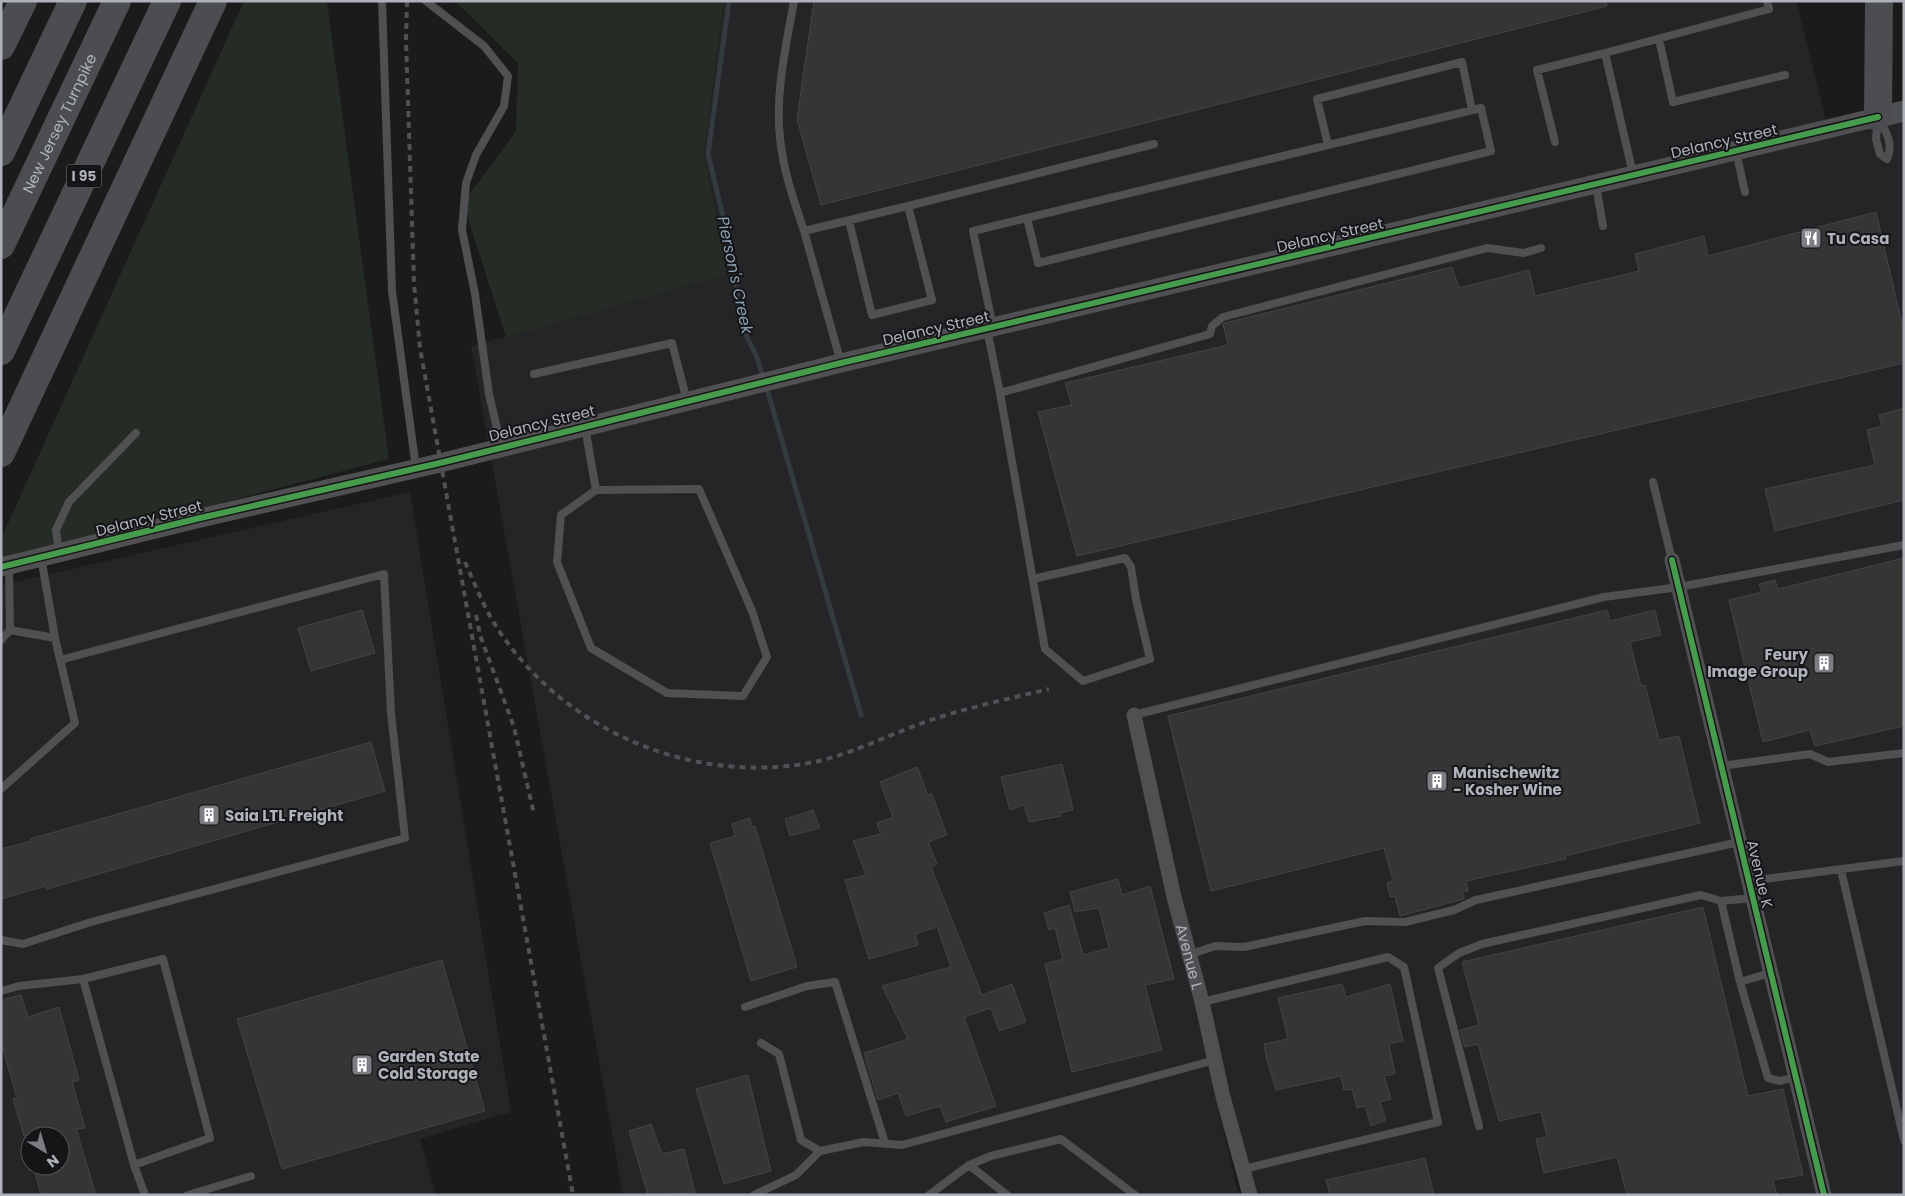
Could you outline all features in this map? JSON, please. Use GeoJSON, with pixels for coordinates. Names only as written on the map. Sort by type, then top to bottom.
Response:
{"type":"FeatureCollection","features":[{"type":"Feature","properties":{"kind":"highway"},"geometry":{"type":"LineString","coordinates":[[1,46],[23,1]]}},
{"type":"Feature","properties":{"kind":"highway"},"geometry":{"type":"LineString","coordinates":[[1,152],[73,1]]}},
{"type":"Feature","properties":{"kind":"highway","name":"New Jersey Turnpike"},"geometry":{"type":"LineString","coordinates":[[1,245],[117,1]]}},
{"type":"Feature","properties":{"kind":"highway","name":"I 95"},"geometry":{"type":"LineString","coordinates":[[1,351],[167,1]]}},
{"type":"Feature","properties":{"kind":"highway"},"geometry":{"type":"LineString","coordinates":[[1,452],[213,1]]}},
{"type":"Feature","properties":{"kind":"highway"},"geometry":{"type":"LineString","coordinates":[[1879,1],[1891,114]]}},
{"type":"Feature","properties":{"kind":"street","name":"Delancy Street"},"geometry":{"type":"LineString","coordinates":[[5,566],[416,468],[841,363],[1891,114]]}},
{"type":"Feature","properties":{"kind":"street","name":"Avenue K"},"geometry":{"type":"LineString","coordinates":[[1672,560],[1824,1195]]}},
{"type":"Feature","properties":{"kind":"street","name":"Avenue L"},"geometry":{"type":"LineString","coordinates":[[1134,715],[1188,954],[1202,1002],[1250,1195]]}},
{"type":"Feature","properties":{"kind":"lane"},"geometry":{"type":"LineString","coordinates":[[382,1],[392,292],[416,468]]}},
{"type":"Feature","properties":{"kind":"lane"},"geometry":{"type":"LineString","coordinates":[[426,1],[484,46],[508,76],[504,106],[476,155],[466,183],[462,230],[475,294],[489,394],[501,446]]}},
{"type":"Feature","properties":{"kind":"lane"},"geometry":{"type":"LineString","coordinates":[[794,1],[779,102],[780,139],[792,193],[841,363]]}},
{"type":"Feature","properties":{"kind":"lane"},"geometry":{"type":"LineString","coordinates":[[1555,142],[1537,70],[1769,9],[1767,1]]}},
{"type":"Feature","properties":{"kind":"lane"},"geometry":{"type":"LineString","coordinates":[[1658,39],[1673,102],[1785,75]]}},
{"type":"Feature","properties":{"kind":"lane"},"geometry":{"type":"LineString","coordinates":[[1605,53],[1633,176]]}},
{"type":"Feature","properties":{"kind":"lane"},"geometry":{"type":"LineString","coordinates":[[1328,145],[1317,99],[1462,62],[1472,110]]}},
{"type":"Feature","properties":{"kind":"lane"},"geometry":{"type":"LineString","coordinates":[[1027,218],[1038,263],[1491,151],[1481,108],[973,230],[1000,393],[1032,579],[1045,649],[1083,681],[1150,659],[1136,599],[1131,567],[1125,558],[1032,579]]}},
{"type":"Feature","properties":{"kind":"lane"},"geometry":{"type":"LineString","coordinates":[[804,231],[1154,144]]}},
{"type":"Feature","properties":{"kind":"lane"},"geometry":{"type":"LineString","coordinates":[[1736,151],[1745,192]]}},
{"type":"Feature","properties":{"kind":"lane"},"geometry":{"type":"LineString","coordinates":[[1596,185],[1603,226]]}},
{"type":"Feature","properties":{"kind":"lane"},"geometry":{"type":"LineString","coordinates":[[849,221],[872,315],[932,300],[908,206]]}},
{"type":"Feature","properties":{"kind":"lane"},"geometry":{"type":"LineString","coordinates":[[1000,393],[1210,334],[1212,326],[1223,317],[1487,248],[1524,253],[1541,248]]}},
{"type":"Feature","properties":{"kind":"lane"},"geometry":{"type":"LineString","coordinates":[[534,374],[672,343],[687,400]]}},
{"type":"Feature","properties":{"kind":"lane"},"geometry":{"type":"LineString","coordinates":[[585,425],[596,490]]}},
{"type":"Feature","properties":{"kind":"lane"},"geometry":{"type":"LineString","coordinates":[[59,553],[56,530],[69,502],[136,433]]}},
{"type":"Feature","properties":{"kind":"lane","name":"Avenue K"},"geometry":{"type":"LineString","coordinates":[[1653,482],[1672,560]]}},
{"type":"Feature","properties":{"kind":"lane"},"geometry":{"type":"LineString","coordinates":[[699,489],[752,611],[767,657],[743,696],[667,693],[591,648],[557,562],[561,516],[596,490],[699,489]]}},
{"type":"Feature","properties":{"kind":"lane"},"geometry":{"type":"LineString","coordinates":[[1134,715],[1604,597],[1678,587],[1904,545]]}},
{"type":"Feature","properties":{"kind":"lane"},"geometry":{"type":"LineString","coordinates":[[1,788],[75,723],[55,638],[41,557]]}},
{"type":"Feature","properties":{"kind":"lane"},"geometry":{"type":"LineString","coordinates":[[1,640],[10,630],[5,566]]}},
{"type":"Feature","properties":{"kind":"lane"},"geometry":{"type":"LineString","coordinates":[[1,940],[23,944],[91,922],[405,838],[391,713],[384,574],[60,660]]}},
{"type":"Feature","properties":{"kind":"lane"},"geometry":{"type":"LineString","coordinates":[[10,630],[55,638]]}},
{"type":"Feature","properties":{"kind":"lane"},"geometry":{"type":"LineString","coordinates":[[1721,766],[1810,754],[1828,762],[1904,753]]}},
{"type":"Feature","properties":{"kind":"lane"},"geometry":{"type":"LineString","coordinates":[[1188,954],[1215,946],[1244,947],[1365,921],[1405,922],[1454,910],[1476,900],[1739,842]]}},
{"type":"Feature","properties":{"kind":"lane"},"geometry":{"type":"LineString","coordinates":[[1748,882],[1904,861]]}},
{"type":"Feature","properties":{"kind":"lane"},"geometry":{"type":"LineString","coordinates":[[1841,870],[1904,1140]]}},
{"type":"Feature","properties":{"kind":"lane"},"geometry":{"type":"LineString","coordinates":[[1479,1126],[1438,968],[1459,953],[1482,944],[1701,895],[1721,901],[1753,898]]}},
{"type":"Feature","properties":{"kind":"lane"},"geometry":{"type":"LineString","coordinates":[[1721,901],[1740,982],[1768,1078],[1780,1081],[1796,1077]]}},
{"type":"Feature","properties":{"kind":"lane"},"geometry":{"type":"LineString","coordinates":[[1202,1002],[1388,957],[1404,967],[1438,1122],[1244,1169]]}},
{"type":"Feature","properties":{"kind":"lane"},"geometry":{"type":"LineString","coordinates":[[1,991],[19,986],[82,980],[163,959],[210,1138],[134,1165]]}},
{"type":"Feature","properties":{"kind":"lane"},"geometry":{"type":"LineString","coordinates":[[1740,982],[1770,973]]}},
{"type":"Feature","properties":{"kind":"lane"},"geometry":{"type":"LineString","coordinates":[[82,980],[134,1165],[145,1195]]}},
{"type":"Feature","properties":{"kind":"lane"},"geometry":{"type":"LineString","coordinates":[[745,1007],[807,986],[835,982],[885,1143]]}},
{"type":"Feature","properties":{"kind":"lane"},"geometry":{"type":"LineString","coordinates":[[760,1043],[779,1054],[801,1140],[820,1151]]}},
{"type":"Feature","properties":{"kind":"lane"},"geometry":{"type":"LineString","coordinates":[[754,1195],[796,1175],[820,1151],[864,1142],[902,1145],[1215,1060]]}},
{"type":"Feature","properties":{"kind":"lane"},"geometry":{"type":"LineString","coordinates":[[929,1195],[968,1164],[1061,1139],[1135,1195]]}},
{"type":"Feature","properties":{"kind":"lane"},"geometry":{"type":"LineString","coordinates":[[968,1164],[1008,1195]]}},
{"type":"Feature","properties":{"kind":"lane"},"geometry":{"type":"LineString","coordinates":[[188,1195],[251,1176]]}},
{"type":"Feature","properties":{"kind":"shaded area"},"geometry":{"type":"Polygon","coordinates":[[[244,1],[327,1],[389,459],[1,561],[1,539],[244,1]]]}},
{"type":"Feature","properties":{"kind":"shaded area"},"geometry":{"type":"Polygon","coordinates":[[[455,1],[724,1],[704,151],[727,275],[506,337],[463,203],[516,131],[518,63],[455,1]]]}},
{"type":"Feature","properties":{"kind":"shaded area"},"geometry":{"type":"Polygon","coordinates":[[[724,1],[1796,1],[1827,125],[1904,107],[1904,1195],[1250,1195],[1212,1083],[1239,1195],[623,1195],[471,346],[727,275],[704,151],[724,1]]]}},
{"type":"Feature","properties":{"kind":"shaded area"},"geometry":{"type":"Polygon","coordinates":[[[410,492],[511,1112],[420,1139],[436,1195],[1,1195],[1,585],[410,492]]]}},
{"type":"Feature","properties":{"kind":"building"},"geometry":{"type":"Polygon","coordinates":[[[814,1],[1606,1],[1607,6],[821,205],[797,119],[814,1]]]}},
{"type":"Feature","properties":{"kind":"building"},"geometry":{"type":"Polygon","coordinates":[[[1876,212],[1904,332],[1904,363],[1077,556],[1038,412],[1072,405],[1065,383],[1228,345],[1223,324],[1225,323],[1452,267],[1459,288],[1529,270],[1535,296],[1639,271],[1635,254],[1704,236],[1708,256],[1876,212]]]}},
{"type":"Feature","properties":{"kind":"building"},"geometry":{"type":"Polygon","coordinates":[[[1904,408],[1904,500],[1775,531],[1765,489],[1875,465],[1867,430],[1882,426],[1879,415],[1904,408]]]}},
{"type":"Feature","properties":{"kind":"building","name":"Feury Image Group"},"geometry":{"type":"Polygon","coordinates":[[[1904,558],[1904,726],[1815,746],[1810,730],[1763,742],[1729,600],[1762,592],[1759,584],[1775,580],[1778,589],[1904,558]]]}},
{"type":"Feature","properties":{"kind":"building"},"geometry":{"type":"Polygon","coordinates":[[[362,610],[375,653],[311,671],[298,628],[362,610]]]}},
{"type":"Feature","properties":{"kind":"building","name":"Manischewitz - Kosher Wine"},"geometry":{"type":"Polygon","coordinates":[[[1607,610],[1610,621],[1655,610],[1661,635],[1630,642],[1641,686],[1645,685],[1659,740],[1679,736],[1700,823],[1565,856],[1566,859],[1466,881],[1468,891],[1462,892],[1464,899],[1400,916],[1395,896],[1390,897],[1387,883],[1393,881],[1384,848],[1211,891],[1168,716],[1607,610]]]}},
{"type":"Feature","properties":{"kind":"building","name":"Saia LTL Freight"},"geometry":{"type":"Polygon","coordinates":[[[371,742],[385,791],[47,889],[46,886],[1,899],[1,849],[32,841],[30,839],[371,742]]]}},
{"type":"Feature","properties":{"kind":"building"},"geometry":{"type":"Polygon","coordinates":[[[1062,764],[1073,810],[1060,813],[1061,816],[1029,822],[1024,805],[1010,810],[1001,777],[1062,764]]]}},
{"type":"Feature","properties":{"kind":"building"},"geometry":{"type":"Polygon","coordinates":[[[917,767],[928,795],[932,794],[947,835],[928,842],[937,864],[931,867],[982,995],[1012,984],[1026,1022],[999,1031],[991,1008],[964,1017],[996,1106],[946,1122],[940,1106],[906,1116],[898,1093],[878,1100],[864,1053],[908,1039],[882,986],[951,967],[937,927],[915,934],[918,945],[869,959],[845,880],[866,875],[853,841],[881,834],[877,823],[893,817],[880,782],[917,767]]]}},
{"type":"Feature","properties":{"kind":"building"},"geometry":{"type":"Polygon","coordinates":[[[813,810],[820,828],[790,836],[785,819],[813,810]]]}},
{"type":"Feature","properties":{"kind":"building"},"geometry":{"type":"Polygon","coordinates":[[[750,818],[752,827],[755,826],[797,967],[751,981],[710,843],[735,836],[732,824],[750,818]]]}},
{"type":"Feature","properties":{"kind":"building"},"geometry":{"type":"Polygon","coordinates":[[[1118,879],[1122,895],[1150,886],[1174,979],[1145,985],[1162,1050],[1072,1072],[1045,964],[1063,959],[1055,928],[1049,930],[1044,913],[1069,905],[1083,955],[1109,948],[1099,908],[1075,912],[1070,892],[1118,879]]]}},
{"type":"Feature","properties":{"kind":"building"},"geometry":{"type":"Polygon","coordinates":[[[1703,907],[1748,1096],[1783,1089],[1803,1175],[1773,1180],[1777,1195],[1627,1195],[1617,1157],[1544,1173],[1536,1139],[1547,1137],[1541,1112],[1499,1121],[1478,1044],[1465,1047],[1460,1030],[1479,1025],[1462,962],[1703,907]]]}},
{"type":"Feature","properties":{"kind":"building","name":"Garden State Cold Storage"},"geometry":{"type":"Polygon","coordinates":[[[442,960],[485,1111],[282,1169],[237,1019],[442,960]]]}},
{"type":"Feature","properties":{"kind":"building"},"geometry":{"type":"Polygon","coordinates":[[[1342,984],[1346,997],[1390,984],[1403,1041],[1389,1044],[1395,1074],[1384,1076],[1391,1099],[1380,1102],[1386,1120],[1371,1126],[1365,1106],[1357,1108],[1352,1089],[1344,1090],[1341,1076],[1276,1090],[1266,1057],[1264,1044],[1288,1039],[1278,998],[1342,984]]]}},
{"type":"Feature","properties":{"kind":"building"},"geometry":{"type":"Polygon","coordinates":[[[21,995],[28,1017],[59,1007],[79,1080],[72,1082],[85,1128],[76,1129],[96,1195],[41,1195],[36,1176],[70,1176],[70,1126],[21,1126],[13,1099],[17,1098],[1,1042],[1,1000],[21,995]]]}},
{"type":"Feature","properties":{"kind":"building"},"geometry":{"type":"Polygon","coordinates":[[[748,1075],[771,1171],[724,1184],[696,1089],[748,1075]]]}},
{"type":"Feature","properties":{"kind":"building"},"geometry":{"type":"Polygon","coordinates":[[[651,1124],[662,1154],[684,1149],[695,1193],[648,1195],[629,1131],[651,1124]]]}},
{"type":"Feature","properties":{"kind":"building"},"geometry":{"type":"Polygon","coordinates":[[[1425,1158],[1434,1195],[1330,1195],[1326,1180],[1425,1158]]]}},
{"type":"Feature","properties":{"kind":"waterway","name":"Pierson's Creek"},"geometry":{"type":"LineString","coordinates":[[729,1],[708,154],[732,254],[742,327],[756,355],[765,382],[861,715]]}},
{"type":"Feature","properties":{"kind":"railway"},"geometry":{"type":"LineString","coordinates":[[407,1],[406,41],[414,283],[420,348],[573,1195]]}},
{"type":"Feature","properties":{"kind":"railway"},"geometry":{"type":"LineString","coordinates":[[465,562],[483,603],[500,633],[535,675],[568,704],[604,727],[643,746],[685,759],[727,766],[771,767],[814,762],[828,759],[940,717],[1049,689]]}},
{"type":"Feature","properties":{"kind":"railway"},"geometry":{"type":"LineString","coordinates":[[476,615],[480,635],[514,727],[534,814]]}},
{"type":"Feature","properties":{"kind":"cycle path"},"geometry":{"type":"LineString","coordinates":[[1,567],[196,519],[440,463],[841,363],[1878,117]]}},
{"type":"Feature","properties":{"kind":"cycle path"},"geometry":{"type":"LineString","coordinates":[[1672,560],[1824,1195]]}},
{"type":"Feature","properties":{"kind":"place","name":"Tu Casa"},"geometry":{"type":"Point","coordinates":[1811,238]}},
{"type":"Feature","properties":{"kind":"place","name":"Feury Image Group"},"geometry":{"type":"Point","coordinates":[1824,663]}},
{"type":"Feature","properties":{"kind":"place","name":"Manischewitz - Kosher Wine"},"geometry":{"type":"Point","coordinates":[1437,781]}},
{"type":"Feature","properties":{"kind":"place","name":"Saia LTL Freight"},"geometry":{"type":"Point","coordinates":[209,815]}},
{"type":"Feature","properties":{"kind":"place","name":"Garden State Cold Storage"},"geometry":{"type":"Point","coordinates":[362,1065]}}]}
